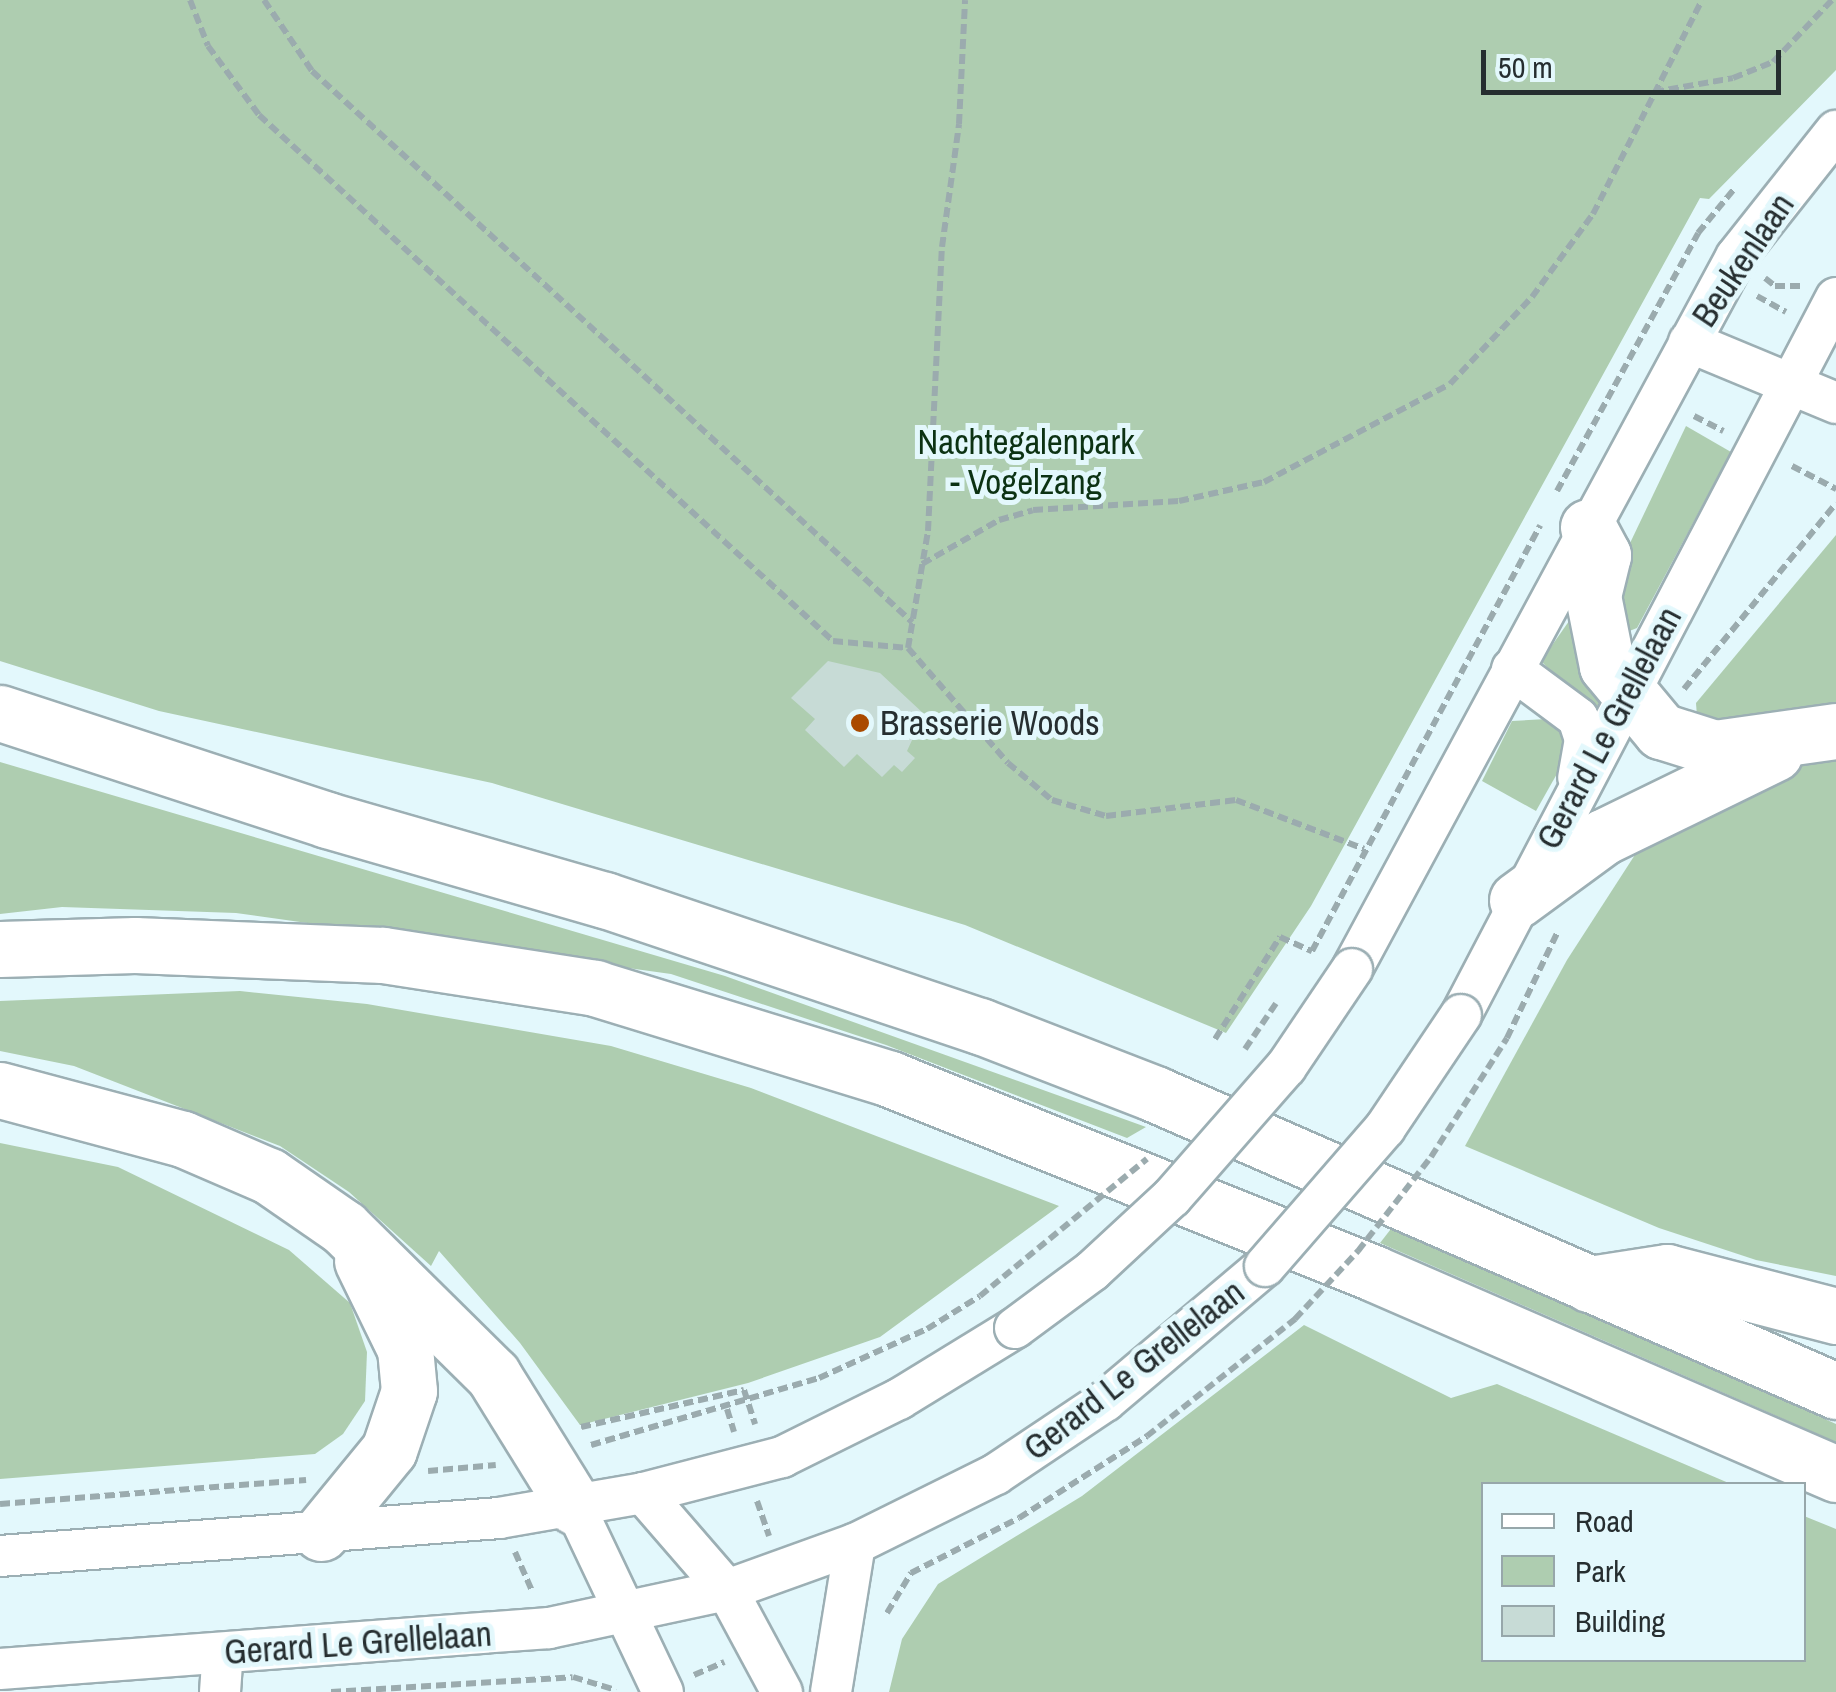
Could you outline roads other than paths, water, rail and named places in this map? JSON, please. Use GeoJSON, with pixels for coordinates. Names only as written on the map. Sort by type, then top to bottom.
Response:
{"type":"FeatureCollection","features":[{"type":"Feature","properties":{"kind":"highway"},"geometry":{"type":"LineString","coordinates":[[1563,512],[1602,555],[1593,596],[1595,629],[1627,697],[1661,731],[1714,748],[1827,732]]}},
{"type":"Feature","properties":{"kind":"highway"},"geometry":{"type":"LineString","coordinates":[[0,712],[327,820],[604,900],[980,1026],[1155,1094],[1836,1391]]}},
{"type":"Feature","properties":{"kind":"highway"},"geometry":{"type":"LineString","coordinates":[[1517,900],[1603,838],[1827,732]]}},
{"type":"Feature","properties":{"kind":"highway"},"geometry":{"type":"LineString","coordinates":[[0,949],[135,945],[383,955],[595,988],[890,1079],[1373,1274],[1836,1474]]}},
{"type":"Feature","properties":{"kind":"highway"},"geometry":{"type":"LineString","coordinates":[[0,1090],[111,1115],[183,1139],[269,1176],[344,1228],[460,1338],[537,1437],[575,1507]]}},
{"type":"Feature","properties":{"kind":"highway"},"geometry":{"type":"LineString","coordinates":[[320,1532],[388,1450],[410,1391],[405,1349],[344,1228]]}},
{"type":"Feature","properties":{"kind":"highway"},"geometry":{"type":"LineString","coordinates":[[1589,1284],[1668,1272],[1836,1316]]}},
{"type":"Feature","properties":{"kind":"street","name":"Beukenlaan"},"geometry":{"type":"LineString","coordinates":[[1689,342],[1736,257],[1836,132]]}},
{"type":"Feature","properties":{"kind":"street"},"geometry":{"type":"LineString","coordinates":[[1791,384],[1836,298]]}},
{"type":"Feature","properties":{"kind":"street"},"geometry":{"type":"LineString","coordinates":[[0,1556],[499,1518],[760,1476],[899,1399],[1015,1328],[1092,1271],[1172,1197],[1286,1067],[1352,969],[1512,668],[1563,512],[1689,342],[1836,403]]}},
{"type":"Feature","properties":{"kind":"street","name":"Gerard Le Grellelaan"},"geometry":{"type":"LineString","coordinates":[[0,1669],[43,1679],[222,1673],[549,1628],[727,1590],[855,1544],[996,1474],[1105,1401],[1223,1306],[1310,1218],[1385,1128],[1461,1015],[1517,900],[1791,384]]}},
{"type":"Feature","properties":{"kind":"street"},"geometry":{"type":"LineString","coordinates":[[1512,668],[1578,718],[1585,740],[1577,786]]}},
{"type":"Feature","properties":{"kind":"street"},"geometry":{"type":"LineString","coordinates":[[643,1493],[727,1590],[782,1692]]}},
{"type":"Feature","properties":{"kind":"street"},"geometry":{"type":"LineString","coordinates":[[575,1507],[664,1692]]}},
{"type":"Feature","properties":{"kind":"street"},"geometry":{"type":"LineString","coordinates":[[831,1692],[855,1544]]}},
{"type":"Feature","properties":{"kind":"place","name":"Brasserie Woods"},"geometry":{"type":"Point","coordinates":[860,723]}},
{"type":"Feature","properties":{"kind":"park label","name":"Nachtegalenpark - Vogelzang"},"geometry":{"type":"Point","coordinates":[1026,462]}}]}
